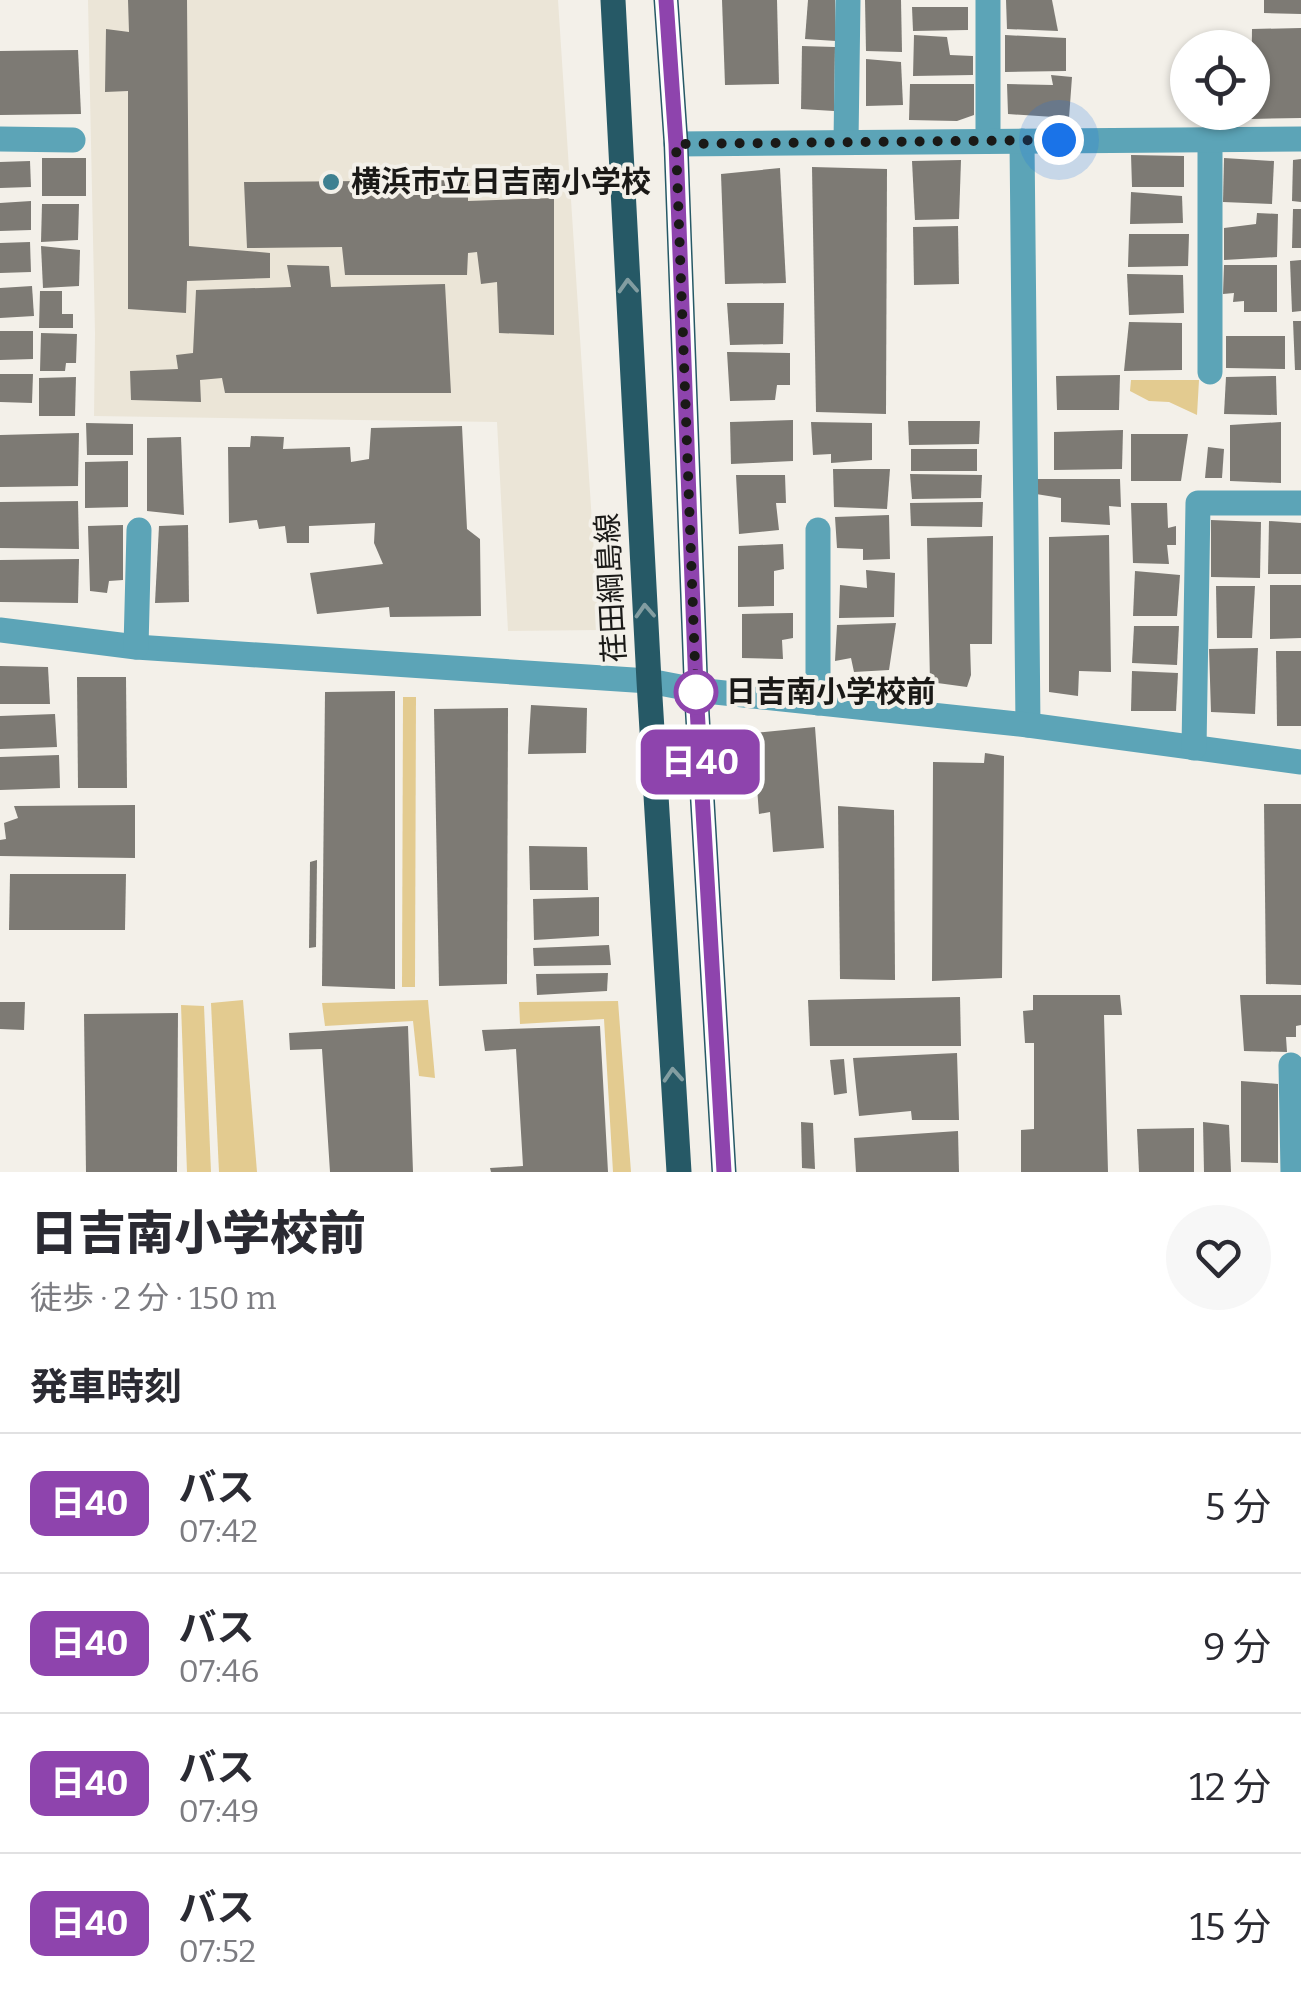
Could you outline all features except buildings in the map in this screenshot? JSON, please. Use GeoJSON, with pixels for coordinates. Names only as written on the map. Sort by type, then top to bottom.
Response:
{"type":"FeatureCollection","features":[{"type":"Feature","properties":{"kind":"main road","name":"荏田綱島線"},"geometry":{"type":"LineString","coordinates":[[613,0],[679,1172]]}},
{"type":"Feature","properties":{"kind":"main road"},"geometry":{"type":"LineString","coordinates":[[666,0],[676,144],[696,690],[724,1172]]}},
{"type":"Feature","properties":{"kind":"street"},"geometry":{"type":"LineString","coordinates":[[846,142],[848,0]]}},
{"type":"Feature","properties":{"kind":"street"},"geometry":{"type":"LineString","coordinates":[[988,0],[988,142]]}},
{"type":"Feature","properties":{"kind":"street"},"geometry":{"type":"LineString","coordinates":[[0,139],[73,140]]}},
{"type":"Feature","properties":{"kind":"street"},"geometry":{"type":"LineString","coordinates":[[1210,139],[1210,372]]}},
{"type":"Feature","properties":{"kind":"street"},"geometry":{"type":"LineString","coordinates":[[676,144],[1301,139]]}},
{"type":"Feature","properties":{"kind":"street"},"geometry":{"type":"LineString","coordinates":[[1022,141],[1028,726]]}},
{"type":"Feature","properties":{"kind":"street"},"geometry":{"type":"LineString","coordinates":[[1194,748],[1198,503],[1301,503]]}},
{"type":"Feature","properties":{"kind":"street"},"geometry":{"type":"LineString","coordinates":[[136,648],[139,530]]}},
{"type":"Feature","properties":{"kind":"street"},"geometry":{"type":"LineString","coordinates":[[818,530],[818,703]]}},
{"type":"Feature","properties":{"kind":"street"},"geometry":{"type":"LineString","coordinates":[[0,630],[136,648],[649,681],[696,690],[1028,726],[1301,762]]}},
{"type":"Feature","properties":{"kind":"street"},"geometry":{"type":"LineString","coordinates":[[1291,1066],[1293,1172]]}},
{"type":"Feature","properties":{"kind":"shaded area","name":"横浜市立日吉南小学校"},"geometry":{"type":"Polygon","coordinates":[[[88,0],[558,0],[599,630],[508,631],[497,422],[94,416],[88,0]]]}},
{"type":"Feature","properties":{"kind":"shaded area"},"geometry":{"type":"Polygon","coordinates":[[[1131,380],[1199,380],[1197,415],[1169,402],[1149,401],[1130,391],[1131,380]]]}},
{"type":"Feature","properties":{"kind":"shaded area"},"geometry":{"type":"Polygon","coordinates":[[[403,697],[416,697],[415,987],[402,987],[403,697]]]}},
{"type":"Feature","properties":{"kind":"shaded area"},"geometry":{"type":"Polygon","coordinates":[[[243,1000],[257,1172],[219,1172],[211,1003],[243,1000]]]}},
{"type":"Feature","properties":{"kind":"shaded area"},"geometry":{"type":"Polygon","coordinates":[[[428,1000],[435,1078],[419,1076],[413,1021],[325,1026],[322,1003],[428,1000]]]}},
{"type":"Feature","properties":{"kind":"shaded area"},"geometry":{"type":"Polygon","coordinates":[[[618,1001],[631,1172],[613,1172],[604,1019],[520,1024],[519,1002],[618,1001]]]}},
{"type":"Feature","properties":{"kind":"shaded area"},"geometry":{"type":"Polygon","coordinates":[[[181,1005],[204,1006],[211,1172],[187,1172],[181,1005]]]}},
{"type":"Feature","properties":{"kind":"bus line","name":"日40"},"geometry":{"type":"LineString","coordinates":[[666,0],[676,144],[696,690],[724,1172]]}},
{"type":"Feature","properties":{"kind":"place","name":"横浜市立日吉南小学校"},"geometry":{"type":"Point","coordinates":[331,182]}},
{"type":"Feature","properties":{"kind":"place","name":"日吉南小学校前"},"geometry":{"type":"Point","coordinates":[696,692]}},
{"type":"Feature","properties":{"kind":"route"},"geometry":{"type":"LineString","coordinates":[[696,692],[676,144],[1059,140]]}}]}
